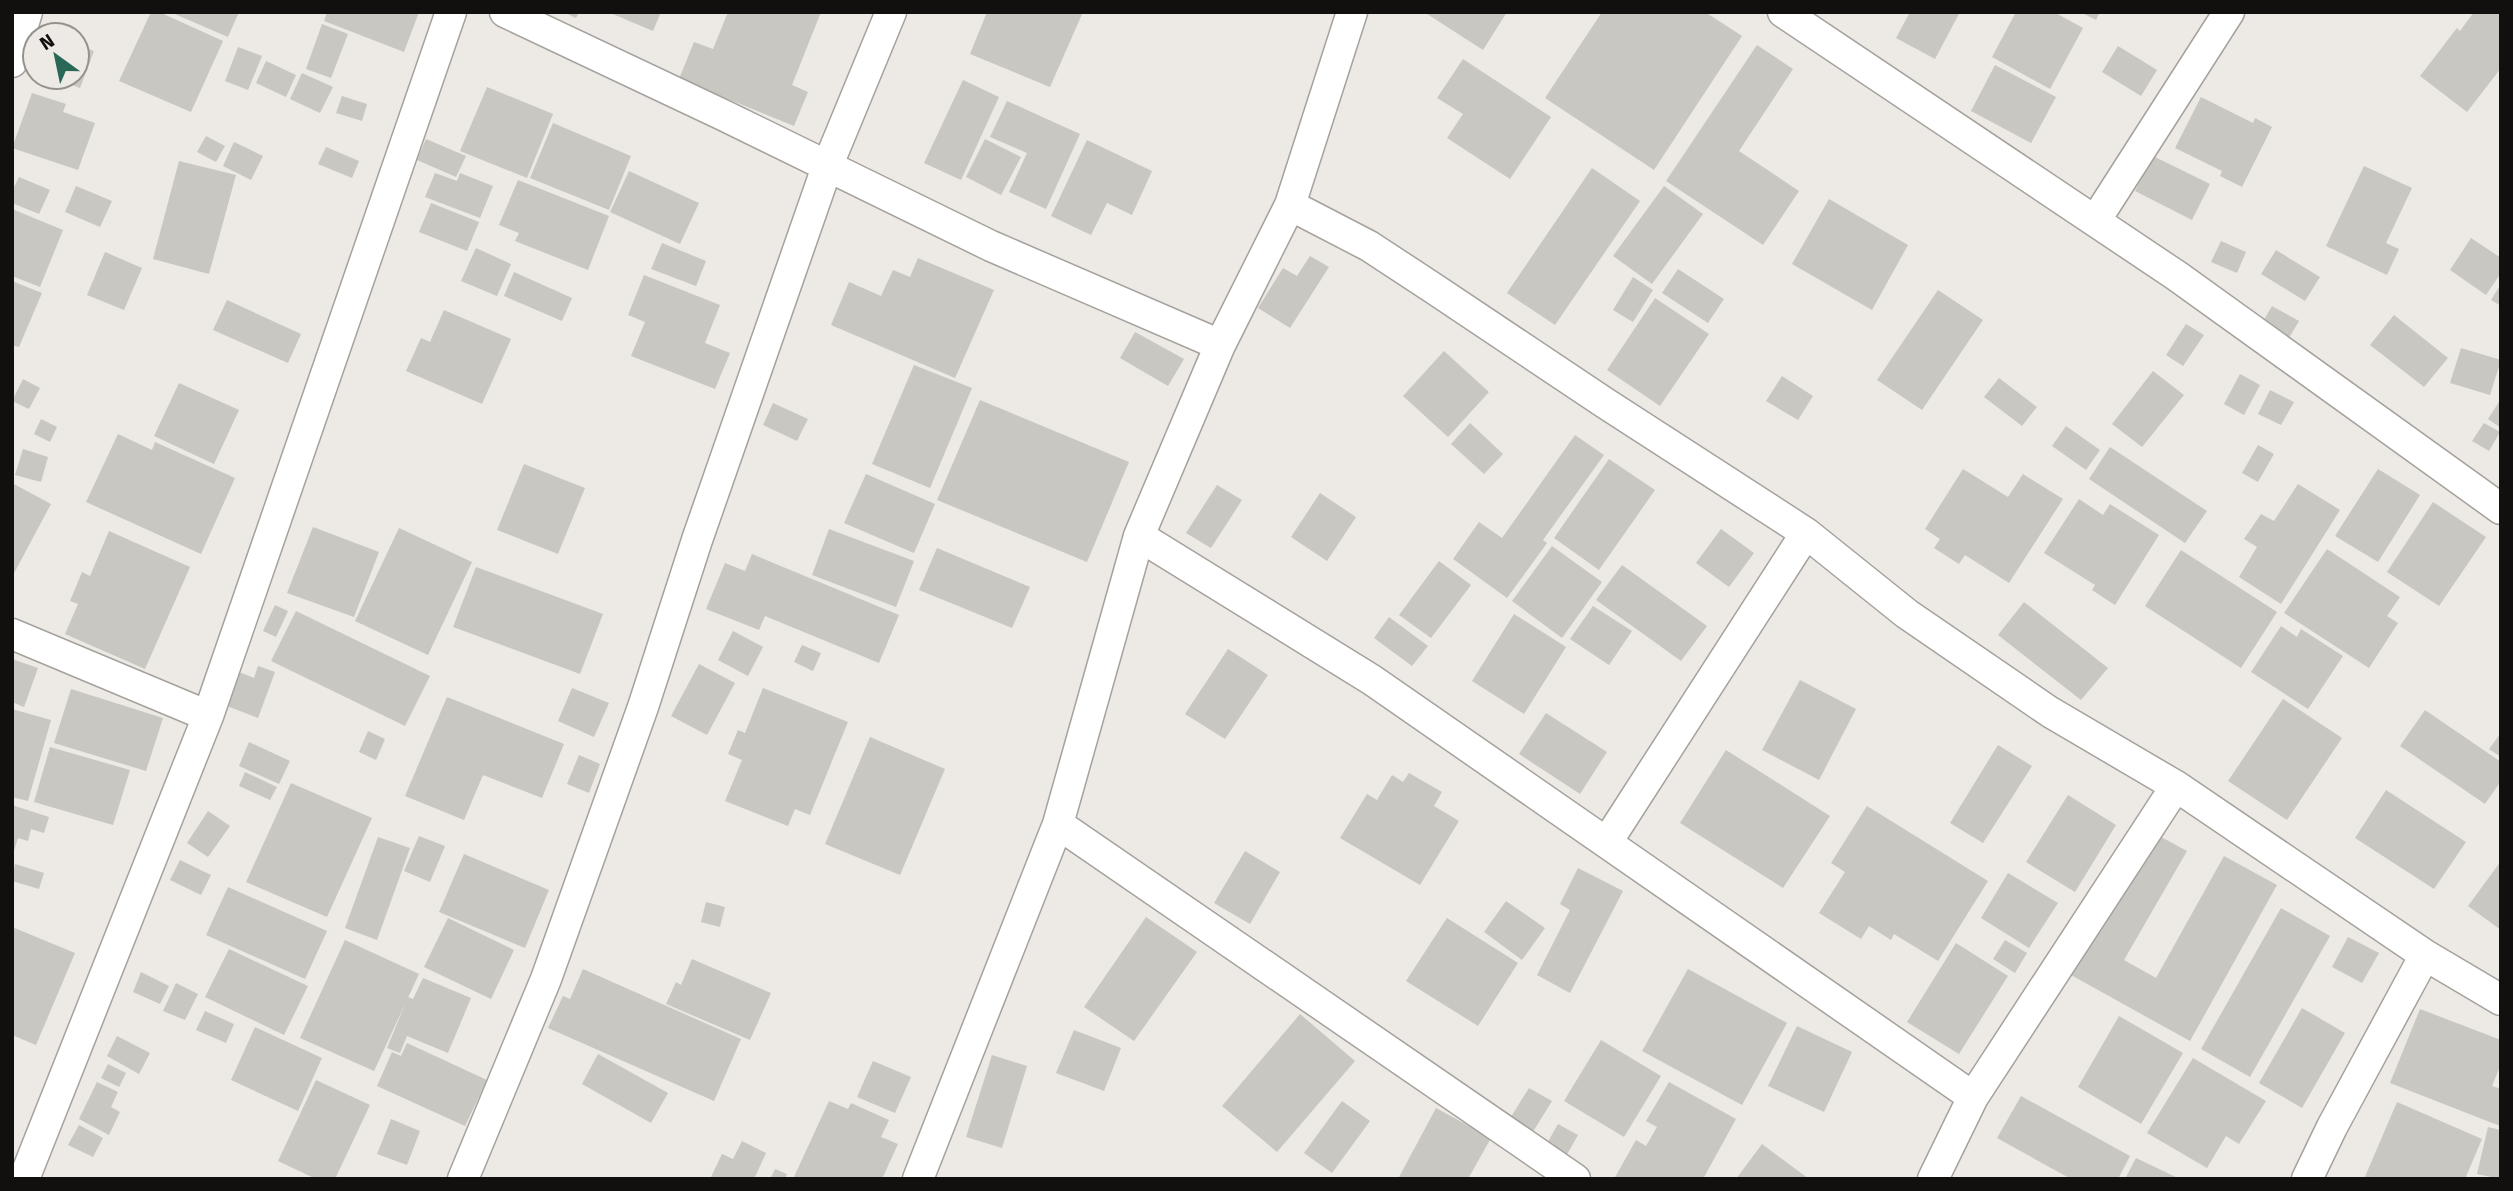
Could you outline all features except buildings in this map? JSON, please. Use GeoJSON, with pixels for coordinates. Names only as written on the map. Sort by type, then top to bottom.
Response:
{"type":"FeatureCollection","features":[{"type":"Feature","properties":{"kind":"street"},"geometry":{"type":"LineString","coordinates":[[12,62],[27,12]]}},
{"type":"Feature","properties":{"kind":"street"},"geometry":{"type":"LineString","coordinates":[[24,1179],[208,716],[451,12]]}},
{"type":"Feature","properties":{"kind":"street"},"geometry":{"type":"LineString","coordinates":[[505,12],[991,246],[1220,345]]}},
{"type":"Feature","properties":{"kind":"street"},"geometry":{"type":"LineString","coordinates":[[463,1179],[551,966],[643,707],[697,540],[827,167],[891,12]]}},
{"type":"Feature","properties":{"kind":"street"},"geometry":{"type":"LineString","coordinates":[[918,1179],[1058,824],[1139,536],[1220,345],[1290,205],[1352,12]]}},
{"type":"Feature","properties":{"kind":"street"},"geometry":{"type":"LineString","coordinates":[[1783,12],[2177,275],[2501,509]]}},
{"type":"Feature","properties":{"kind":"street"},"geometry":{"type":"LineString","coordinates":[[2095,221],[2230,12]]}},
{"type":"Feature","properties":{"kind":"street"},"geometry":{"type":"LineString","coordinates":[[1290,205],[1369,246],[1806,534],[1907,614],[2050,712],[2176,786],[2424,955],[2501,1000]]}},
{"type":"Feature","properties":{"kind":"street"},"geometry":{"type":"LineString","coordinates":[[1607,842],[1806,534]]}},
{"type":"Feature","properties":{"kind":"street"},"geometry":{"type":"LineString","coordinates":[[1139,536],[1372,681],[1973,1097]]}},
{"type":"Feature","properties":{"kind":"street"},"geometry":{"type":"LineString","coordinates":[[12,634],[208,716]]}},
{"type":"Feature","properties":{"kind":"street"},"geometry":{"type":"LineString","coordinates":[[1933,1179],[1973,1097],[2176,786]]}},
{"type":"Feature","properties":{"kind":"street"},"geometry":{"type":"LineString","coordinates":[[1058,824],[1575,1179]]}},
{"type":"Feature","properties":{"kind":"street"},"geometry":{"type":"LineString","coordinates":[[2307,1179],[2424,955]]}}]}
